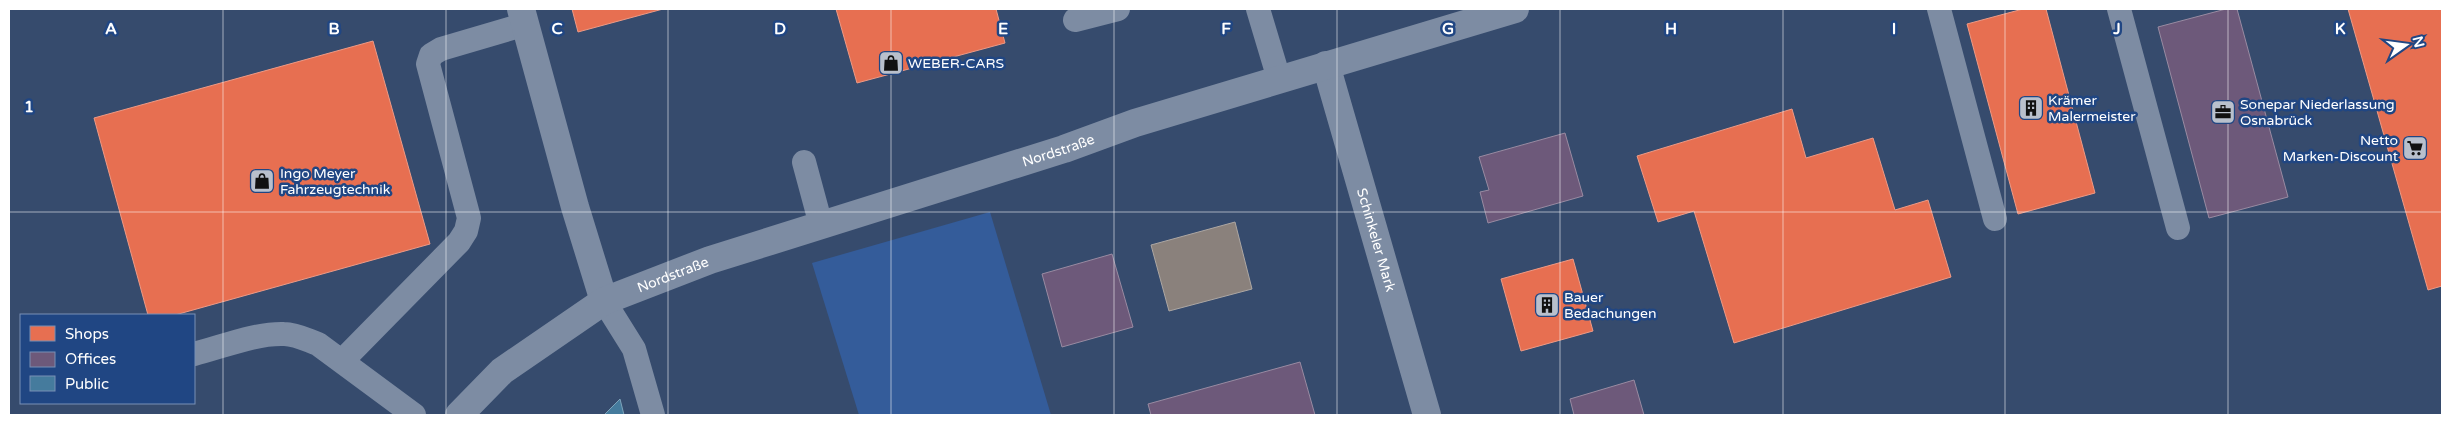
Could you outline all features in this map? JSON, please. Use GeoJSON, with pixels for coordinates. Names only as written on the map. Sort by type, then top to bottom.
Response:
{"type":"FeatureCollection","features":[{"type":"Feature","properties":{"kind":"street","name":"Nordstraße"},"geometry":{"type":"LineString","coordinates":[[459,415],[502,371],[604,301],[710,260],[1064,149],[1135,123],[1515,9]]}},
{"type":"Feature","properties":{"kind":"street"},"geometry":{"type":"LineString","coordinates":[[524,16],[575,207],[604,301]]}},
{"type":"Feature","properties":{"kind":"street","name":"Schinkeler Mark"},"geometry":{"type":"LineString","coordinates":[[1326,65],[1427,415]]}},
{"type":"Feature","properties":{"kind":"lane"},"geometry":{"type":"LineString","coordinates":[[1075,20],[1118,9]]}},
{"type":"Feature","properties":{"kind":"lane"},"geometry":{"type":"LineString","coordinates":[[1258,9],[1279,79]]}},
{"type":"Feature","properties":{"kind":"lane"},"geometry":{"type":"LineString","coordinates":[[1939,9],[1995,218]]}},
{"type":"Feature","properties":{"kind":"lane"},"geometry":{"type":"LineString","coordinates":[[2119,9],[2178,228]]}},
{"type":"Feature","properties":{"kind":"lane"},"geometry":{"type":"LineString","coordinates":[[342,361],[459,242],[466,231],[470,218],[428,64],[431,55],[524,16]]}},
{"type":"Feature","properties":{"kind":"lane"},"geometry":{"type":"LineString","coordinates":[[804,162],[821,225]]}},
{"type":"Feature","properties":{"kind":"lane"},"geometry":{"type":"LineString","coordinates":[[604,301],[634,349],[653,415]]}},
{"type":"Feature","properties":{"kind":"lane"},"geometry":{"type":"LineString","coordinates":[[195,354],[262,336],[285,334],[318,344],[414,415]]}},
{"type":"Feature","properties":{"kind":"shaded area"},"geometry":{"type":"Polygon","coordinates":[[[990,212],[1051,415],[859,415],[812,263],[990,212]]]}},
{"type":"Feature","properties":{"kind":"building: Shops"},"geometry":{"type":"Polygon","coordinates":[[[572,9],[663,9],[578,32],[572,9]]]}},
{"type":"Feature","properties":{"kind":"building: Shops","name":"WEBER-CARS"},"geometry":{"type":"Polygon","coordinates":[[[836,9],[996,9],[1005,43],[857,83],[836,9]]]}},
{"type":"Feature","properties":{"kind":"building: Shops","name":"Krämer Malermeister"},"geometry":{"type":"Polygon","coordinates":[[[2023,9],[2046,9],[2095,193],[2018,214],[1967,24],[2023,9]]]}},
{"type":"Feature","properties":{"kind":"building: Shops","name":"Netto Marken-Discount"},"geometry":{"type":"Polygon","coordinates":[[[2348,9],[2442,9],[2442,286],[2428,290],[2348,9]]]}},
{"type":"Feature","properties":{"kind":"building: Shops","name":"Ingo Meyer Fahrzeugtechnik"},"geometry":{"type":"Polygon","coordinates":[[[373,41],[430,244],[179,314],[148,314],[94,118],[373,41]]]}},
{"type":"Feature","properties":{"kind":"building: Shops"},"geometry":{"type":"Polygon","coordinates":[[[1792,109],[1806,158],[1873,138],[1895,210],[1928,200],[1951,277],[1734,343],[1694,211],[1658,222],[1637,156],[1792,109]]]}},
{"type":"Feature","properties":{"kind":"building: Shops","name":"Bauer Bedachungen"},"geometry":{"type":"Polygon","coordinates":[[[1573,259],[1593,331],[1521,351],[1501,279],[1573,259]]]}},
{"type":"Feature","properties":{"kind":"building: Offices","name":"Sonepar Niederlassung Osnabrück"},"geometry":{"type":"Polygon","coordinates":[[[2226,9],[2237,9],[2288,197],[2209,218],[2158,27],[2226,9]]]}},
{"type":"Feature","properties":{"kind":"building: Offices"},"geometry":{"type":"Polygon","coordinates":[[[1565,133],[1583,196],[1488,223],[1480,192],[1489,190],[1479,157],[1565,133]]]}},
{"type":"Feature","properties":{"kind":"building: Offices"},"geometry":{"type":"Polygon","coordinates":[[[1112,254],[1133,327],[1062,347],[1042,274],[1112,254]]]}},
{"type":"Feature","properties":{"kind":"building: Offices"},"geometry":{"type":"Polygon","coordinates":[[[1300,362],[1315,415],[1151,415],[1148,404],[1300,362]]]}},
{"type":"Feature","properties":{"kind":"building: Offices"},"geometry":{"type":"Polygon","coordinates":[[[1634,380],[1644,415],[1574,415],[1570,399],[1634,380]]]}},
{"type":"Feature","properties":{"kind":"building: Public"},"geometry":{"type":"Polygon","coordinates":[[[620,399],[624,415],[604,415],[620,399]]]}},
{"type":"Feature","properties":{"kind":"building: Industry"},"geometry":{"type":"Polygon","coordinates":[[[1235,222],[1252,289],[1169,311],[1151,245],[1235,222]]]}},
{"type":"Feature","properties":{"kind":"place","name":"WEBER-CARS"},"geometry":{"type":"Point","coordinates":[891,63]}},
{"type":"Feature","properties":{"kind":"place","name":"Krämer Malermeister"},"geometry":{"type":"Point","coordinates":[2031,108]}},
{"type":"Feature","properties":{"kind":"place","name":"Sonepar Niederlassung Osnabrück"},"geometry":{"type":"Point","coordinates":[2223,112]}},
{"type":"Feature","properties":{"kind":"place","name":"Netto Marken-Discount"},"geometry":{"type":"Point","coordinates":[2415,148]}},
{"type":"Feature","properties":{"kind":"place","name":"Ingo Meyer Fahrzeugtechnik"},"geometry":{"type":"Point","coordinates":[262,181]}},
{"type":"Feature","properties":{"kind":"place","name":"Bauer Bedachungen"},"geometry":{"type":"Point","coordinates":[1547,305]}}]}
